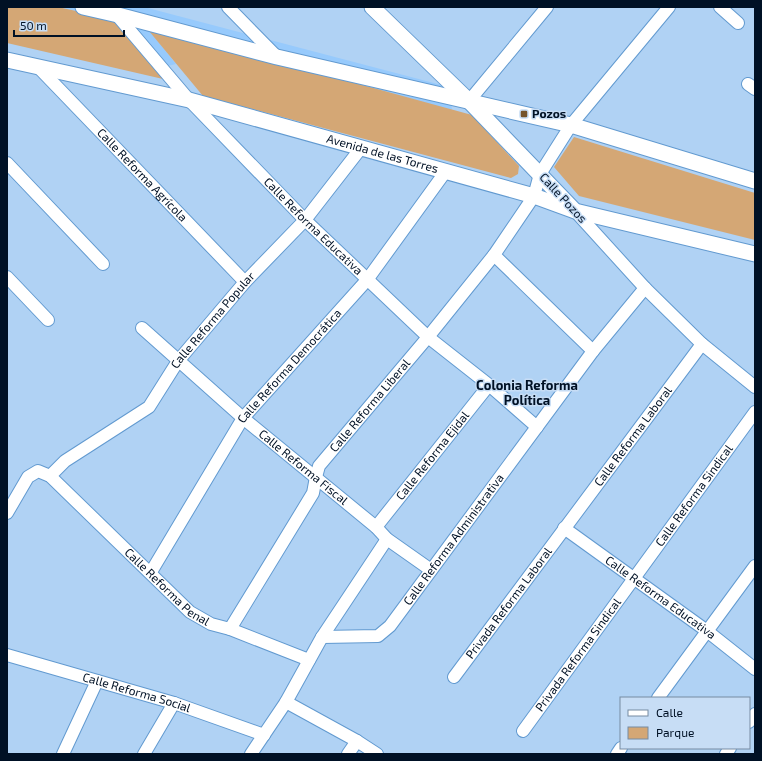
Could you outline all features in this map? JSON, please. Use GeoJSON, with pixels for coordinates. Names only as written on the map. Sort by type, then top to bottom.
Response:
{"type":"FeatureCollection","features":[{"type":"Feature","properties":{"kind":"street"},"geometry":{"type":"LineString","coordinates":[[83,7],[113,11],[277,57],[571,125],[755,181]]}},
{"type":"Feature","properties":{"kind":"street"},"geometry":{"type":"LineString","coordinates":[[228,7],[277,57]]}},
{"type":"Feature","properties":{"kind":"street","name":"Calle Pozos"},"geometry":{"type":"LineString","coordinates":[[372,7],[469,101],[540,174],[644,288],[702,344],[755,387]]}},
{"type":"Feature","properties":{"kind":"street"},"geometry":{"type":"LineString","coordinates":[[469,101],[547,7]]}},
{"type":"Feature","properties":{"kind":"street","name":"Calle Reforma Liberal"},"geometry":{"type":"LineString","coordinates":[[230,629],[313,493],[319,466],[428,337],[494,255],[534,196],[540,174],[571,125],[668,7]]}},
{"type":"Feature","properties":{"kind":"street"},"geometry":{"type":"LineString","coordinates":[[720,7],[738,23]]}},
{"type":"Feature","properties":{"kind":"street","name":"Calle Reforma Educativa"},"geometry":{"type":"LineString","coordinates":[[113,11],[189,100],[305,220],[428,337],[489,385],[537,427]]}},
{"type":"Feature","properties":{"kind":"street","name":"Avenida de las Torres"},"geometry":{"type":"LineString","coordinates":[[7,60],[189,100],[534,196],[575,211],[755,254]]}},
{"type":"Feature","properties":{"kind":"street","name":"Calle Reforma Agrícola"},"geometry":{"type":"LineString","coordinates":[[38,67],[245,282]]}},
{"type":"Feature","properties":{"kind":"street","name":"Calle Reforma Popular"},"geometry":{"type":"LineString","coordinates":[[50,476],[65,462],[149,407],[178,361],[245,282],[305,220],[361,148]]}},
{"type":"Feature","properties":{"kind":"street"},"geometry":{"type":"LineString","coordinates":[[7,163],[103,264]]}},
{"type":"Feature","properties":{"kind":"street","name":"Calle Reforma Democrática"},"geometry":{"type":"LineString","coordinates":[[151,572],[243,418],[367,280],[446,171]]}},
{"type":"Feature","properties":{"kind":"street"},"geometry":{"type":"LineString","coordinates":[[494,255],[593,351]]}},
{"type":"Feature","properties":{"kind":"street"},"geometry":{"type":"LineString","coordinates":[[7,277],[48,320]]}},
{"type":"Feature","properties":{"kind":"street","name":"Calle Reforma Administrativa"},"geometry":{"type":"LineString","coordinates":[[322,637],[378,636],[390,626],[593,351],[644,288]]}},
{"type":"Feature","properties":{"kind":"street","name":"Calle Reforma Fiscal"},"geometry":{"type":"LineString","coordinates":[[142,328],[243,418],[376,527],[387,539],[431,570]]}},
{"type":"Feature","properties":{"kind":"street","name":"Calle Reforma Laboral"},"geometry":{"type":"LineString","coordinates":[[564,528],[702,344]]}},
{"type":"Feature","properties":{"kind":"street","name":"Calle Reforma Ejidal"},"geometry":{"type":"LineString","coordinates":[[376,527],[489,385]]}},
{"type":"Feature","properties":{"kind":"street","name":"Calle Reforma Sindical"},"geometry":{"type":"LineString","coordinates":[[634,579],[755,412]]}},
{"type":"Feature","properties":{"kind":"street"},"geometry":{"type":"LineString","coordinates":[[7,513],[28,477],[38,471],[50,476]]}},
{"type":"Feature","properties":{"kind":"street","name":"Calle Reforma Penal"},"geometry":{"type":"LineString","coordinates":[[50,476],[151,572],[190,612],[211,624],[230,629],[309,660]]}},
{"type":"Feature","properties":{"kind":"street","name":"Calle Reforma Educativa"},"geometry":{"type":"LineString","coordinates":[[564,528],[707,631],[755,669]]}},
{"type":"Feature","properties":{"kind":"street","name":"Privada Reforma Laboral"},"geometry":{"type":"LineString","coordinates":[[454,677],[564,528]]}},
{"type":"Feature","properties":{"kind":"street"},"geometry":{"type":"LineString","coordinates":[[252,754],[286,702],[322,637],[387,539]]}},
{"type":"Feature","properties":{"kind":"street"},"geometry":{"type":"LineString","coordinates":[[659,697],[755,566]]}},
{"type":"Feature","properties":{"kind":"street","name":"Privada Reforma Sindical"},"geometry":{"type":"LineString","coordinates":[[523,731],[634,579]]}},
{"type":"Feature","properties":{"kind":"street","name":"Calle Reforma Social"},"geometry":{"type":"LineString","coordinates":[[7,655],[174,703],[264,735]]}},
{"type":"Feature","properties":{"kind":"street"},"geometry":{"type":"LineString","coordinates":[[63,754],[97,681]]}},
{"type":"Feature","properties":{"kind":"street"},"geometry":{"type":"LineString","coordinates":[[286,702],[357,741],[377,754]]}},
{"type":"Feature","properties":{"kind":"street"},"geometry":{"type":"LineString","coordinates":[[144,754],[174,703]]}},
{"type":"Feature","properties":{"kind":"street"},"geometry":{"type":"LineString","coordinates":[[348,754],[357,741]]}},
{"type":"Feature","properties":{"kind":"shaded area"},"geometry":{"type":"Polygon","coordinates":[[[58,7],[144,7],[449,87],[452,110],[145,25],[176,64],[155,69],[112,19],[58,7]]]}},
{"type":"Feature","properties":{"kind":"green space"},"geometry":{"type":"Polygon","coordinates":[[[7,7],[58,7],[112,19],[163,79],[7,43],[7,7]]]}},
{"type":"Feature","properties":{"kind":"green space"},"geometry":{"type":"Polygon","coordinates":[[[144,25],[472,115],[519,166],[518,174],[511,178],[203,96],[144,25]]]}},
{"type":"Feature","properties":{"kind":"green space"},"geometry":{"type":"Polygon","coordinates":[[[574,137],[755,193],[755,240],[579,196],[554,167],[574,137]]]}},
{"type":"Feature","properties":{"kind":"place","name":"Pozos"},"geometry":{"type":"Point","coordinates":[524,114]}},
{"type":"Feature","properties":{"kind":"district","name":"Colonia Reforma Política"},"geometry":{"type":"Point","coordinates":[527,392]}}]}
